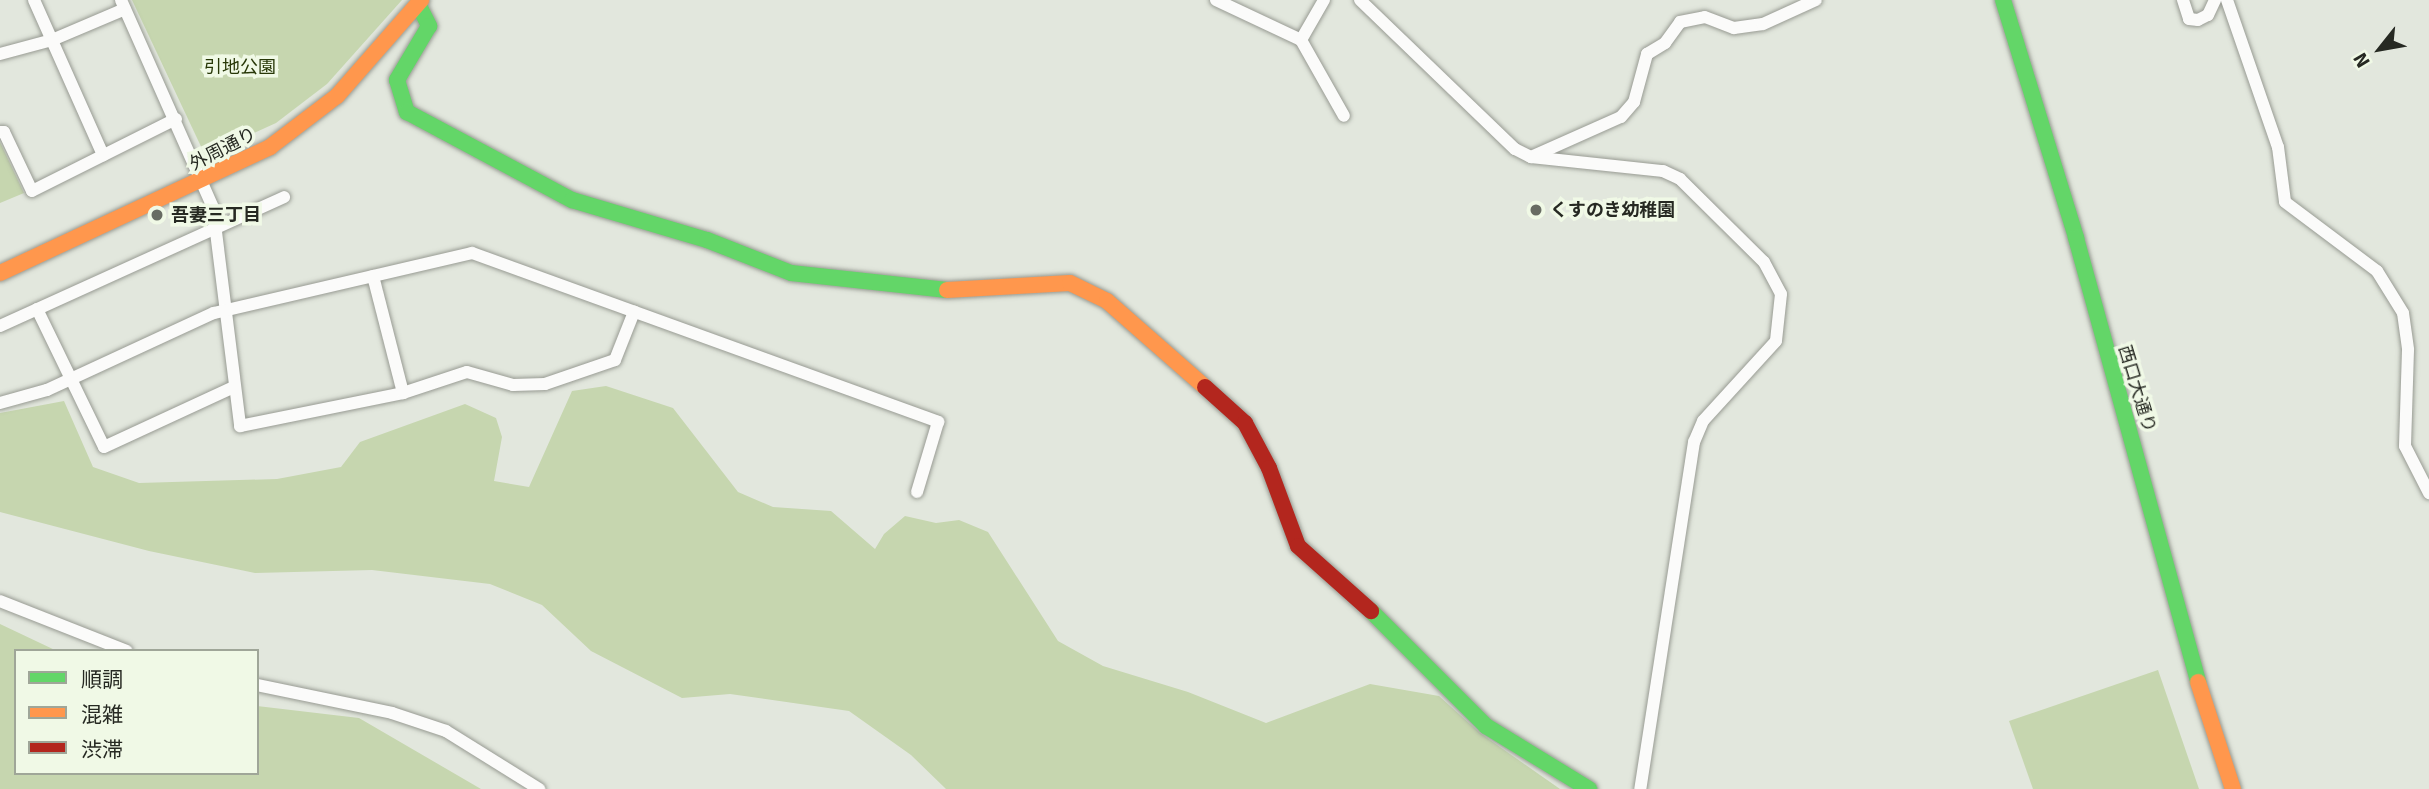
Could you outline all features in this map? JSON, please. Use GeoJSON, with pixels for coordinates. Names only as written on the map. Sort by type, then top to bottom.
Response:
{"type":"FeatureCollection","features":[{"type":"Feature","properties":{"kind":"street"},"geometry":{"type":"LineString","coordinates":[[34,0],[103,155]]}},
{"type":"Feature","properties":{"kind":"street"},"geometry":{"type":"LineString","coordinates":[[1216,0],[1240,5],[1301,40],[1344,116]]}},
{"type":"Feature","properties":{"kind":"street"},"geometry":{"type":"LineString","coordinates":[[1301,40],[1325,0]]}},
{"type":"Feature","properties":{"kind":"street"},"geometry":{"type":"LineString","coordinates":[[1360,0],[1515,149],[1531,157],[1663,172],[1680,179],[1764,261],[1782,294],[1776,341],[1703,421],[1694,442],[1640,789]]}},
{"type":"Feature","properties":{"kind":"street"},"geometry":{"type":"LineString","coordinates":[[1531,157],[1621,117],[1634,102],[1647,54],[1665,43],[1680,22],[1705,17],[1734,28],[1763,24],[1816,0]]}},
{"type":"Feature","properties":{"kind":"street","name":"西口大通り"},"geometry":{"type":"LineString","coordinates":[[2003,0],[2076,238],[2206,712],[2233,789]]}},
{"type":"Feature","properties":{"kind":"street"},"geometry":{"type":"LineString","coordinates":[[2183,0],[2189,19],[2199,20],[2208,15],[2215,0]]}},
{"type":"Feature","properties":{"kind":"street"},"geometry":{"type":"LineString","coordinates":[[2227,0],[2277,147],[2285,202],[2377,271],[2403,313],[2408,344],[2405,446],[2429,493]]}},
{"type":"Feature","properties":{"kind":"street"},"geometry":{"type":"LineString","coordinates":[[419,2],[429,26],[397,80],[397,91],[407,112],[572,200],[707,240],[791,273],[946,291],[1070,283],[1107,301],[1245,423],[1269,468],[1298,546],[1338,578],[1486,726],[1589,789]]}},
{"type":"Feature","properties":{"kind":"street","name":"外周通り"},"geometry":{"type":"LineString","coordinates":[[0,273],[202,182],[270,147],[315,114],[358,75],[419,2]]}},
{"type":"Feature","properties":{"kind":"street"},"geometry":{"type":"LineString","coordinates":[[0,54],[52,40],[123,5],[176,119],[202,182],[215,227],[240,426],[248,427],[403,393],[467,372],[513,386],[545,384],[615,360],[634,312]]}},
{"type":"Feature","properties":{"kind":"street"},"geometry":{"type":"LineString","coordinates":[[0,132],[4,132],[32,191],[176,119]]}},
{"type":"Feature","properties":{"kind":"street"},"geometry":{"type":"LineString","coordinates":[[0,326],[284,197]]}},
{"type":"Feature","properties":{"kind":"street"},"geometry":{"type":"LineString","coordinates":[[0,402],[69,379],[193,320],[472,253],[938,422],[917,492]]}},
{"type":"Feature","properties":{"kind":"street"},"geometry":{"type":"LineString","coordinates":[[373,276],[403,393]]}},
{"type":"Feature","properties":{"kind":"street"},"geometry":{"type":"LineString","coordinates":[[37,309],[99,441],[108,447],[234,387]]}},
{"type":"Feature","properties":{"kind":"street"},"geometry":{"type":"LineString","coordinates":[[0,601],[122,649]]}},
{"type":"Feature","properties":{"kind":"street"},"geometry":{"type":"LineString","coordinates":[[259,685],[392,713],[446,732],[540,789]]}},
{"type":"Feature","properties":{"kind":"green space","name":"引地公園"},"geometry":{"type":"Polygon","coordinates":[[[132,0],[402,0],[327,84],[276,123],[205,155],[132,0]]]}},
{"type":"Feature","properties":{"kind":"green space"},"geometry":{"type":"Polygon","coordinates":[[[0,142],[24,193],[0,203],[0,142]]]}},
{"type":"Feature","properties":{"kind":"green space"},"geometry":{"type":"Polygon","coordinates":[[[606,386],[673,408],[738,492],[773,507],[831,511],[875,549],[884,534],[905,516],[936,523],[959,520],[988,532],[1058,641],[1103,666],[1188,692],[1266,723],[1370,684],[1439,696],[1480,733],[1560,789],[946,789],[911,755],[849,711],[730,694],[682,698],[591,651],[542,605],[490,584],[372,570],[255,573],[149,551],[0,512],[0,413],[64,401],[93,467],[139,483],[277,479],[341,467],[360,442],[465,404],[496,418],[502,437],[494,481],[529,487],[572,391],[606,386]]]}},
{"type":"Feature","properties":{"kind":"green space"},"geometry":{"type":"Polygon","coordinates":[[[0,624],[53,649],[14,649],[14,775],[259,775],[259,706],[359,718],[481,789],[0,789],[0,624]]]}},
{"type":"Feature","properties":{"kind":"green space"},"geometry":{"type":"Polygon","coordinates":[[[2158,670],[2199,789],[2033,789],[2009,721],[2158,670]]]}},
{"type":"Feature","properties":{"kind":"traffic: fast"},"geometry":{"type":"LineString","coordinates":[[2003,0],[2076,238],[2198,682]]}},
{"type":"Feature","properties":{"kind":"traffic: fast"},"geometry":{"type":"LineString","coordinates":[[418,4],[429,26],[397,80],[407,112],[572,200],[707,240],[791,273],[947,290]]}},
{"type":"Feature","properties":{"kind":"traffic: fast"},"geometry":{"type":"LineString","coordinates":[[1371,611],[1486,726],[1589,789]]}},
{"type":"Feature","properties":{"kind":"traffic: slow"},"geometry":{"type":"LineString","coordinates":[[0,273],[270,147],[337,96],[421,0]]}},
{"type":"Feature","properties":{"kind":"traffic: slow"},"geometry":{"type":"LineString","coordinates":[[947,290],[1070,283],[1107,301],[1205,387]]}},
{"type":"Feature","properties":{"kind":"traffic: slow"},"geometry":{"type":"LineString","coordinates":[[2198,682],[2233,789]]}},
{"type":"Feature","properties":{"kind":"traffic: jam"},"geometry":{"type":"LineString","coordinates":[[1205,387],[1245,423],[1269,468],[1298,546],[1371,611]]}},
{"type":"Feature","properties":{"kind":"place","name":"くすのき幼稚園"},"geometry":{"type":"Point","coordinates":[1536,210]}},
{"type":"Feature","properties":{"kind":"place","name":"吾妻三丁目"},"geometry":{"type":"Point","coordinates":[157,215]}}]}
